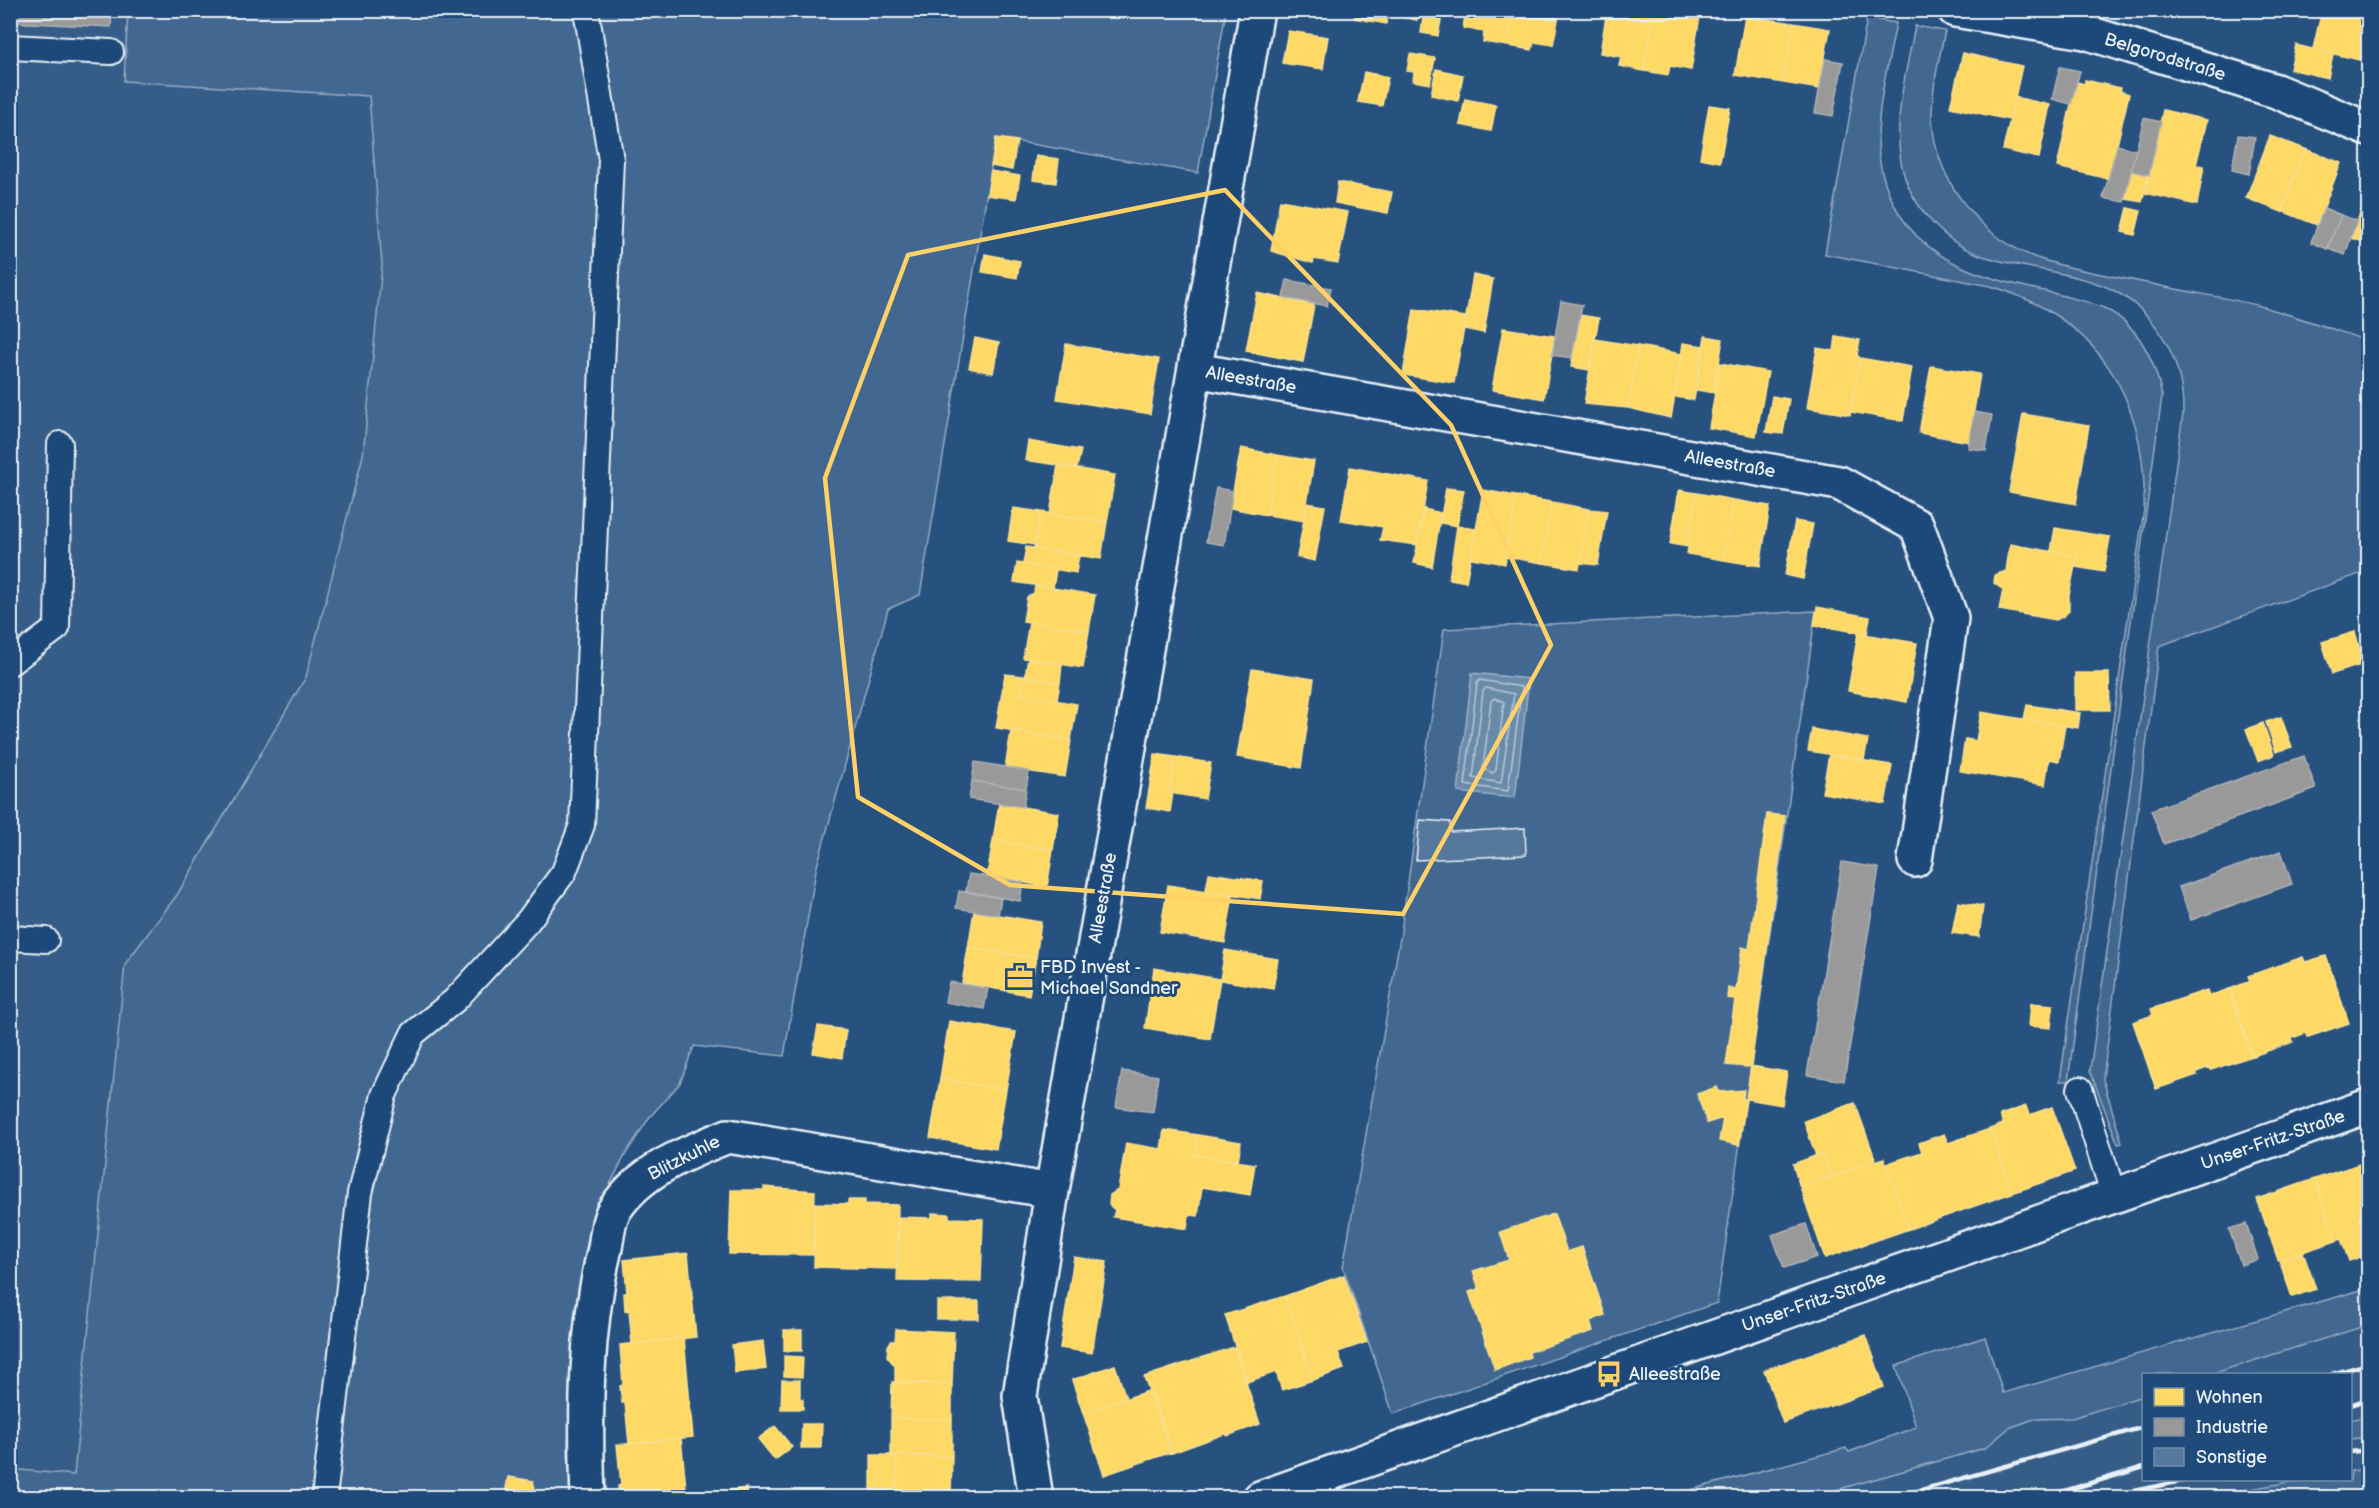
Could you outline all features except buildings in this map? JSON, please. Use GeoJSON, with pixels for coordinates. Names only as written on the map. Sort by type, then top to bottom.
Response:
{"type":"FeatureCollection","features":[{"type":"Feature","properties":{"kind":"street","name":"Alleestraße"},"geometry":{"type":"LineString","coordinates":[[1036,1497],[1020,1396],[1052,1191],[1257,10]]}},
{"type":"Feature","properties":{"kind":"street","name":"Belgorodstraße"},"geometry":{"type":"LineString","coordinates":[[1955,10],[2088,21],[2368,129]]}},
{"type":"Feature","properties":{"kind":"street","name":"Alleestraße"},"geometry":{"type":"LineString","coordinates":[[1195,370],[1839,483],[1917,526],[1951,618],[1915,860]]}},
{"type":"Feature","properties":{"kind":"street","name":"Unser-Fritz-Straße"},"geometry":{"type":"LineString","coordinates":[[1260,1497],[2368,1106]]}},
{"type":"Feature","properties":{"kind":"street","name":"Blitzkuhle"},"geometry":{"type":"LineString","coordinates":[[588,1497],[585,1410],[593,1301],[614,1211],[642,1179],[685,1153],[728,1136],[1052,1191]]}},
{"type":"Feature","properties":{"kind":"lane"},"geometry":{"type":"LineString","coordinates":[[324,1497],[360,1193],[384,1095],[413,1034],[455,1000],[528,921],[564,872],[582,825],[611,160],[586,10]]}},
{"type":"Feature","properties":{"kind":"lane"},"geometry":{"type":"LineString","coordinates":[[10,47],[111,52]]}},
{"type":"Feature","properties":{"kind":"lane"},"geometry":{"type":"LineString","coordinates":[[10,663],[57,628],[60,444]]}},
{"type":"Feature","properties":{"kind":"lane"},"geometry":{"type":"LineString","coordinates":[[10,938],[46,939]]}},
{"type":"Feature","properties":{"kind":"lane"},"geometry":{"type":"LineString","coordinates":[[2080,1089],[2114,1196]]}},
{"type":"Feature","properties":{"kind":"highlighted area"},"geometry":{"type":"Polygon","coordinates":[[[1225,190],[1451,425],[1551,645],[1403,914],[1010,885],[858,797],[825,478],[908,255],[1225,190]]]}},
{"type":"Feature","properties":{"kind":"shaded area"},"geometry":{"type":"Polygon","coordinates":[[[10,11],[128,11],[124,81],[369,96],[382,265],[363,455],[306,677],[177,895],[125,964],[74,1475],[10,1469],[10,11]]]}},
{"type":"Feature","properties":{"kind":"shaded area"},"geometry":{"type":"Polygon","coordinates":[[[128,11],[1226,11],[1198,173],[996,138],[920,595],[888,609],[816,870],[784,1056],[694,1046],[680,1083],[649,1118],[608,1188],[593,1226],[584,1265],[573,1349],[568,1445],[570,1497],[537,1497],[533,1481],[508,1477],[504,1498],[11,1497],[10,1469],[74,1475],[125,964],[177,895],[306,677],[363,455],[382,265],[369,96],[124,81],[128,11]]]}},
{"type":"Feature","properties":{"kind":"shaded area"},"geometry":{"type":"Polygon","coordinates":[[[1867,18],[1896,23],[1884,81],[1878,140],[1882,174],[1895,206],[1907,225],[1922,241],[1957,265],[1997,279],[2094,304],[2116,315],[2127,324],[2144,345],[2155,369],[2162,396],[2068,1081],[2060,1081],[2144,509],[2143,469],[2137,432],[2126,398],[2109,368],[2087,341],[2060,318],[2028,300],[1990,286],[1825,254],[1867,18]]]}},
{"type":"Feature","properties":{"kind":"shaded area"},"geometry":{"type":"Polygon","coordinates":[[[1915,26],[1945,31],[1932,105],[1935,140],[1942,164],[1952,186],[1966,206],[2002,240],[2023,252],[2060,265],[2260,306],[2368,341],[2368,571],[2159,646],[2103,1079],[2122,1143],[2118,1144],[2090,1071],[2183,414],[2182,392],[2171,352],[2161,334],[2133,303],[2096,283],[1980,255],[1952,240],[1928,218],[1905,177],[1899,145],[1902,93],[1915,26]]]}},
{"type":"Feature","properties":{"kind":"shaded area"},"geometry":{"type":"Polygon","coordinates":[[[1816,611],[1717,1303],[1393,1414],[1343,1267],[1400,938],[1444,629],[1816,611]]]}},
{"type":"Feature","properties":{"kind":"shaded area"},"geometry":{"type":"Polygon","coordinates":[[[2368,1288],[2368,1325],[2214,1373],[2142,1373],[2142,1396],[2072,1418],[2034,1419],[2009,1428],[1985,1448],[1811,1497],[1664,1497],[1846,1448],[1849,1452],[1916,1427],[1896,1366],[1985,1337],[2003,1393],[2368,1288]]]}},
{"type":"Feature","properties":{"kind":"shaded area"},"geometry":{"type":"Polygon","coordinates":[[[2368,1325],[2368,1415],[2352,1420],[2352,1373],[2214,1373],[2368,1325]]]}},
{"type":"Feature","properties":{"kind":"shaded area"},"geometry":{"type":"Polygon","coordinates":[[[2142,1396],[2142,1481],[2296,1481],[2206,1498],[1811,1498],[1985,1448],[2009,1428],[2034,1419],[2072,1418],[2142,1396]]]}},
{"type":"Feature","properties":{"kind":"shaded area"},"geometry":{"type":"Polygon","coordinates":[[[2368,1415],[2368,1437],[2352,1439],[2352,1420],[2368,1415]]]}},
{"type":"Feature","properties":{"kind":"shaded area"},"geometry":{"type":"Polygon","coordinates":[[[2368,1437],[2368,1469],[2352,1471],[2352,1439],[2368,1437]]]}},
{"type":"Feature","properties":{"kind":"shaded area"},"geometry":{"type":"Polygon","coordinates":[[[2368,1469],[2368,1497],[2206,1497],[2295,1481],[2352,1481],[2352,1471],[2368,1469]]]}},
{"type":"Feature","properties":{"kind":"water"},"geometry":{"type":"Polygon","coordinates":[[[1472,673],[1529,679],[1515,798],[1458,792],[1472,673]]]}},
{"type":"Feature","properties":{"kind":"railway"},"geometry":{"type":"LineString","coordinates":[[2336,1373],[2368,1364]]}},
{"type":"Feature","properties":{"kind":"railway"},"geometry":{"type":"LineString","coordinates":[[2352,1404],[2368,1399]]}},
{"type":"Feature","properties":{"kind":"railway"},"geometry":{"type":"LineString","coordinates":[[1893,1498],[2142,1428]]}},
{"type":"Feature","properties":{"kind":"railway"},"geometry":{"type":"LineString","coordinates":[[2352,1452],[2368,1450]]}},
{"type":"Feature","properties":{"kind":"railway"},"geometry":{"type":"LineString","coordinates":[[2041,1498],[2142,1468]]}},
{"type":"Feature","properties":{"kind":"railway"},"geometry":{"type":"LineString","coordinates":[[2099,1498],[2182,1481]]}},
{"type":"Feature","properties":{"kind":"place","name":"FBD Invest - Michael Sandner"},"geometry":{"type":"Point","coordinates":[1020,977]}},
{"type":"Feature","properties":{"kind":"place","name":"Alleestraße"},"geometry":{"type":"Point","coordinates":[1609,1374]}}]}
